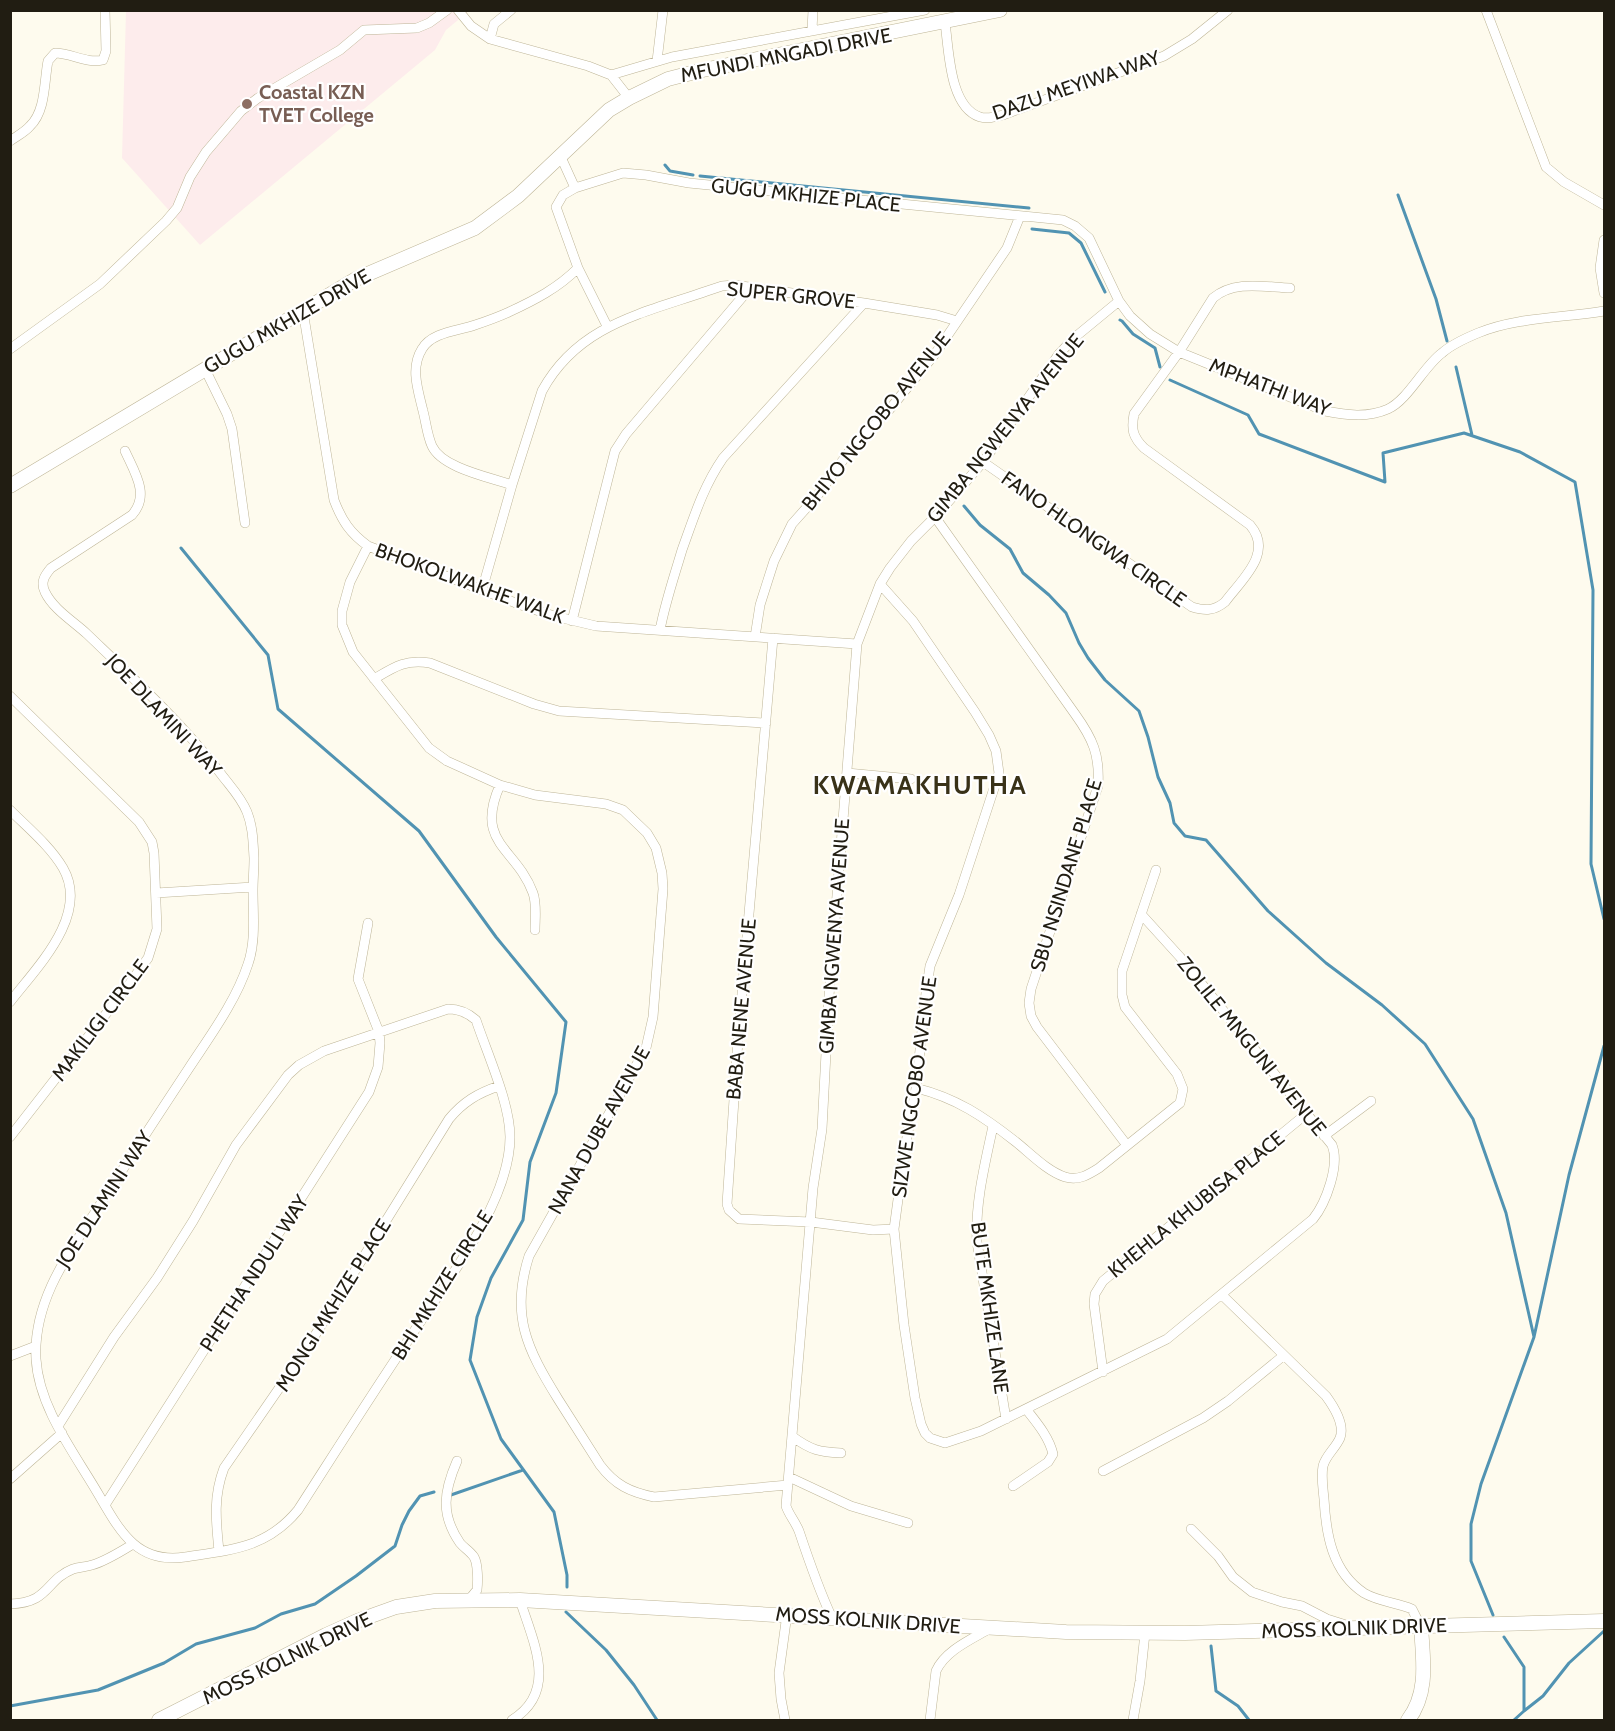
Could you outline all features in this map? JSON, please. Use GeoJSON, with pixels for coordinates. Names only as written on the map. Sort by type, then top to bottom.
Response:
{"type":"FeatureCollection","features":[{"type":"Feature","properties":{"kind":"main road","name":"MFUNDI MNGADI DRIVE"},"geometry":{"type":"LineString","coordinates":[[560,155],[595,122],[629,98],[668,79],[1000,10]]}},
{"type":"Feature","properties":{"kind":"main road","name":"GUGU MKHIZE DRIVE"},"geometry":{"type":"LineString","coordinates":[[10,486],[377,269],[425,251],[475,228],[518,196],[560,155]]}},
{"type":"Feature","properties":{"kind":"main road","name":"MOSS KOLNIK DRIVE"},"geometry":{"type":"LineString","coordinates":[[159,1720],[357,1621],[396,1607],[435,1601],[520,1600],[1066,1632],[1146,1633],[1363,1629],[1605,1621]]}},
{"type":"Feature","properties":{"kind":"main road"},"geometry":{"type":"LineString","coordinates":[[1408,1720],[1419,1702],[1424,1679],[1422,1627]]}},
{"type":"Feature","properties":{"kind":"street"},"geometry":{"type":"LineString","coordinates":[[10,141],[30,127],[37,117],[48,61],[55,53],[88,60],[102,60],[106,51],[105,10]]}},
{"type":"Feature","properties":{"kind":"street"},"geometry":{"type":"LineString","coordinates":[[10,349],[100,284],[166,221],[177,208],[190,177],[206,152],[241,111],[258,98],[340,50],[364,30],[417,28],[429,23],[447,10]]}},
{"type":"Feature","properties":{"kind":"street"},"geometry":{"type":"LineString","coordinates":[[458,10],[471,26],[490,39],[588,66],[611,75],[629,98]]}},
{"type":"Feature","properties":{"kind":"street"},"geometry":{"type":"LineString","coordinates":[[490,39],[494,24],[511,10]]}},
{"type":"Feature","properties":{"kind":"street"},"geometry":{"type":"LineString","coordinates":[[657,61],[663,10]]}},
{"type":"Feature","properties":{"kind":"street"},"geometry":{"type":"LineString","coordinates":[[812,30],[813,10]]}},
{"type":"Feature","properties":{"kind":"street"},"geometry":{"type":"LineString","coordinates":[[611,75],[657,61],[925,10]]}},
{"type":"Feature","properties":{"kind":"street","name":"DAZU MEYIWA WAY"},"geometry":{"type":"LineString","coordinates":[[945,23],[955,86],[964,106],[981,117],[989,118],[1003,115],[1164,56],[1192,39],[1227,10]]}},
{"type":"Feature","properties":{"kind":"street"},"geometry":{"type":"LineString","coordinates":[[1486,10],[1546,167],[1564,182],[1605,205]]}},
{"type":"Feature","properties":{"kind":"street"},"geometry":{"type":"LineString","coordinates":[[560,155],[575,188]]}},
{"type":"Feature","properties":{"kind":"street","name":"GUGU MKHIZE PLACE"},"geometry":{"type":"LineString","coordinates":[[578,268],[558,216],[556,207],[559,200],[575,188],[612,175],[633,173],[689,183],[1063,220],[1075,226]]}},
{"type":"Feature","properties":{"kind":"street","name":"BHIYO NGCOBO AVENUE"},"geometry":{"type":"LineString","coordinates":[[755,637],[760,605],[774,561],[792,524],[817,496],[851,449],[901,396],[935,354],[1007,248],[1020,216]]}},
{"type":"Feature","properties":{"kind":"street","name":"MPHATHI WAY"},"geometry":{"type":"LineString","coordinates":[[1075,226],[1089,238],[1119,301],[1139,326],[1179,352],[1325,411],[1347,416],[1370,414],[1390,408],[1441,353],[1478,333],[1499,326],[1605,311]]}},
{"type":"Feature","properties":{"kind":"street"},"geometry":{"type":"LineString","coordinates":[[1605,240],[1600,268],[1605,293]]}},
{"type":"Feature","properties":{"kind":"street"},"geometry":{"type":"LineString","coordinates":[[512,485],[447,463],[437,454],[429,440],[415,376],[417,360],[422,347],[430,340],[479,324],[543,296],[555,289],[578,268],[608,326]]}},
{"type":"Feature","properties":{"kind":"street","name":"SUPER GROVE"},"geometry":{"type":"LineString","coordinates":[[482,590],[536,407],[550,377],[577,347],[608,326],[722,286],[864,303],[937,315],[957,321]]}},
{"type":"Feature","properties":{"kind":"street"},"geometry":{"type":"LineString","coordinates":[[1179,352],[1205,310],[1221,292],[1244,286],[1290,288]]}},
{"type":"Feature","properties":{"kind":"street"},"geometry":{"type":"LineString","coordinates":[[572,621],[612,464],[620,442],[750,288]]}},
{"type":"Feature","properties":{"kind":"street","name":"GIMBA NGWENYA AVENUE"},"geometry":{"type":"LineString","coordinates":[[832,1618],[813,1575],[798,1528],[786,1506],[813,1188],[822,1129],[829,996],[857,644],[880,584],[890,567],[982,462],[1059,354],[1074,338],[1119,301]]}},
{"type":"Feature","properties":{"kind":"street"},"geometry":{"type":"LineString","coordinates":[[660,630],[682,550],[705,485],[723,458],[864,303]]}},
{"type":"Feature","properties":{"kind":"street","name":"BHOKOLWAKHE WALK"},"geometry":{"type":"LineString","coordinates":[[303,311],[334,500],[346,526],[354,536],[369,546],[482,590],[572,621],[597,626],[857,644]]}},
{"type":"Feature","properties":{"kind":"street","name":"FANO HLONGWA CIRCLE"},"geometry":{"type":"LineString","coordinates":[[982,462],[1192,607],[1203,610],[1219,606],[1225,602],[1257,559],[1260,544],[1255,531],[1250,525],[1144,448],[1134,437],[1131,426],[1134,414],[1179,352]]}},
{"type":"Feature","properties":{"kind":"street"},"geometry":{"type":"LineString","coordinates":[[205,369],[232,429],[245,523]]}},
{"type":"Feature","properties":{"kind":"street","name":"JOE DLAMINI WAY"},"geometry":{"type":"LineString","coordinates":[[40,1313],[59,1268],[212,1032],[241,982],[250,961],[253,944],[252,832],[237,794],[205,752],[52,602],[44,591],[44,577],[51,568],[132,515],[137,509],[141,502],[140,491],[125,452]]}},
{"type":"Feature","properties":{"kind":"street","name":"SBU NSINDANE PLACE"},"geometry":{"type":"LineString","coordinates":[[935,517],[1090,735],[1096,751],[1099,768],[1098,786],[1043,951],[1029,1003],[1036,1027],[1126,1144]]}},
{"type":"Feature","properties":{"kind":"street","name":"NANA DUBE AVENUE"},"geometry":{"type":"LineString","coordinates":[[369,546],[350,582],[342,611],[342,625],[353,652],[429,748],[447,761],[500,785],[536,795],[606,804],[623,810],[647,832],[656,848],[662,873],[653,1017],[646,1048],[533,1250],[524,1273],[522,1313],[526,1336],[533,1355],[600,1466],[609,1478],[621,1487],[654,1497],[788,1481]]}},
{"type":"Feature","properties":{"kind":"street","name":"SIZWE NGCOBO AVENUE"},"geometry":{"type":"LineString","coordinates":[[880,584],[913,621],[975,712],[989,735],[999,764],[999,773],[959,895],[930,966],[916,1088],[894,1229],[904,1325],[921,1424],[930,1438],[945,1443]]}},
{"type":"Feature","properties":{"kind":"street","name":"BABA NENE AVENUE"},"geometry":{"type":"LineString","coordinates":[[773,638],[738,1040],[727,1204],[729,1210],[739,1219],[894,1229]]}},
{"type":"Feature","properties":{"kind":"street"},"geometry":{"type":"LineString","coordinates":[[374,679],[399,664],[430,663],[534,704],[559,711],[766,723]]}},
{"type":"Feature","properties":{"kind":"street","name":"MAKILIGI CIRCLE"},"geometry":{"type":"LineString","coordinates":[[10,696],[143,827],[152,843],[154,853],[157,929],[147,958],[130,983],[10,1137]]}},
{"type":"Feature","properties":{"kind":"street"},"geometry":{"type":"LineString","coordinates":[[847,773],[911,779]]}},
{"type":"Feature","properties":{"kind":"street"},"geometry":{"type":"LineString","coordinates":[[500,785],[491,811],[493,830],[533,892],[535,930]]}},
{"type":"Feature","properties":{"kind":"street"},"geometry":{"type":"LineString","coordinates":[[10,810],[54,855],[64,870],[68,882],[70,904],[69,915],[60,935],[10,1002]]}},
{"type":"Feature","properties":{"kind":"street"},"geometry":{"type":"LineString","coordinates":[[916,1088],[953,1099],[1055,1172],[1073,1178],[1087,1176],[1099,1168],[1179,1103],[1182,1089],[1177,1074],[1125,1007],[1122,995],[1122,971],[1156,870]]}},
{"type":"Feature","properties":{"kind":"street"},"geometry":{"type":"LineString","coordinates":[[156,893],[253,886]]}},
{"type":"Feature","properties":{"kind":"street","name":"ZOLILE MNGUNI AVENUE"},"geometry":{"type":"LineString","coordinates":[[945,1443],[981,1431],[1167,1339],[1313,1219],[1320,1210],[1332,1178],[1335,1156],[1332,1145],[1180,957],[1141,914]]}},
{"type":"Feature","properties":{"kind":"street","name":"PHETHA NDULI WAY"},"geometry":{"type":"LineString","coordinates":[[105,1505],[369,1092],[375,1079],[380,1055],[378,1032],[358,979],[368,923]]}},
{"type":"Feature","properties":{"kind":"street","name":"BHI MKHIZE CIRCLE"},"geometry":{"type":"LineString","coordinates":[[40,1313],[36,1359],[39,1383],[47,1406],[60,1429],[105,1505],[133,1544],[151,1556],[178,1558],[244,1547],[274,1534],[294,1515],[476,1235],[494,1200],[509,1158],[511,1136],[499,1086],[476,1020],[468,1013],[457,1009],[447,1009],[324,1051],[299,1065],[288,1075],[236,1146],[193,1221],[157,1278],[114,1337],[60,1429]]}},
{"type":"Feature","properties":{"kind":"street","name":"MONGI MKHIZE PLACE"},"geometry":{"type":"LineString","coordinates":[[219,1551],[216,1499],[217,1485],[224,1468],[316,1336],[449,1119],[460,1106],[471,1098],[499,1086]]}},
{"type":"Feature","properties":{"kind":"street"},"geometry":{"type":"LineString","coordinates":[[1324,1136],[1371,1101]]}},
{"type":"Feature","properties":{"kind":"street","name":"KHEHLA KHUBISA PLACE"},"geometry":{"type":"LineString","coordinates":[[1103,1372],[1094,1304],[1095,1294],[1102,1281],[1306,1114]]}},
{"type":"Feature","properties":{"kind":"street","name":"BUTE MKHIZE LANE"},"geometry":{"type":"LineString","coordinates":[[993,1126],[976,1222],[977,1242],[1006,1419]]}},
{"type":"Feature","properties":{"kind":"street"},"geometry":{"type":"LineString","coordinates":[[1222,1295],[1333,1405],[1341,1429],[1340,1437],[1327,1456],[1322,1474],[1326,1527],[1337,1563],[1355,1586],[1364,1592],[1383,1601],[1412,1609],[1422,1627]]}},
{"type":"Feature","properties":{"kind":"street"},"geometry":{"type":"LineString","coordinates":[[10,1356],[36,1346]]}},
{"type":"Feature","properties":{"kind":"street"},"geometry":{"type":"LineString","coordinates":[[1103,1471],[1203,1418],[1228,1401],[1282,1356]]}},
{"type":"Feature","properties":{"kind":"street"},"geometry":{"type":"LineString","coordinates":[[1013,1486],[1048,1462],[1053,1454],[1041,1429],[1026,1409]]}},
{"type":"Feature","properties":{"kind":"street"},"geometry":{"type":"LineString","coordinates":[[10,1479],[45,1447],[60,1429]]}},
{"type":"Feature","properties":{"kind":"street"},"geometry":{"type":"LineString","coordinates":[[792,1437],[809,1449],[841,1453]]}},
{"type":"Feature","properties":{"kind":"street"},"geometry":{"type":"LineString","coordinates":[[457,1461],[448,1481],[445,1501],[447,1513],[460,1542],[476,1562],[477,1590],[468,1600]]}},
{"type":"Feature","properties":{"kind":"street"},"geometry":{"type":"LineString","coordinates":[[788,1481],[851,1506],[908,1523]]}},
{"type":"Feature","properties":{"kind":"street"},"geometry":{"type":"LineString","coordinates":[[1191,1529],[1211,1549],[1233,1577],[1252,1592],[1302,1606],[1338,1623],[1363,1629]]}},
{"type":"Feature","properties":{"kind":"street"},"geometry":{"type":"LineString","coordinates":[[10,1604],[33,1601],[67,1572],[94,1564],[133,1544]]}},
{"type":"Feature","properties":{"kind":"street"},"geometry":{"type":"LineString","coordinates":[[512,1720],[532,1703],[538,1689],[540,1674],[539,1662],[520,1600]]}},
{"type":"Feature","properties":{"kind":"street"},"geometry":{"type":"LineString","coordinates":[[785,1720],[781,1699],[780,1672],[787,1614]]}},
{"type":"Feature","properties":{"kind":"street"},"geometry":{"type":"LineString","coordinates":[[930,1720],[939,1664],[953,1651],[991,1627]]}},
{"type":"Feature","properties":{"kind":"street"},"geometry":{"type":"LineString","coordinates":[[1133,1720],[1146,1633]]}},
{"type":"Feature","properties":{"kind":"shaded area","name":"Coastal KZN TVET College"},"geometry":{"type":"Polygon","coordinates":[[[126,11],[469,11],[446,30],[435,50],[200,245],[122,158],[126,11]]]}},
{"type":"Feature","properties":{"kind":"waterway"},"geometry":{"type":"LineString","coordinates":[[665,165],[670,171],[693,175]]}},
{"type":"Feature","properties":{"kind":"waterway"},"geometry":{"type":"LineString","coordinates":[[700,176],[1029,208]]}},
{"type":"Feature","properties":{"kind":"waterway"},"geometry":{"type":"LineString","coordinates":[[1398,195],[1436,299],[1447,341]]}},
{"type":"Feature","properties":{"kind":"waterway"},"geometry":{"type":"LineString","coordinates":[[1032,229],[1069,233],[1081,243],[1105,292]]}},
{"type":"Feature","properties":{"kind":"waterway"},"geometry":{"type":"LineString","coordinates":[[1120,320],[1133,334],[1155,348],[1160,367]]}},
{"type":"Feature","properties":{"kind":"waterway"},"geometry":{"type":"LineString","coordinates":[[1456,367],[1472,435]]}},
{"type":"Feature","properties":{"kind":"waterway"},"geometry":{"type":"LineString","coordinates":[[1170,380],[1248,415],[1259,434],[1385,482],[1383,453],[1464,433],[1520,452],[1575,482],[1593,590],[1591,864],[1604,919]]}},
{"type":"Feature","properties":{"kind":"waterway"},"geometry":{"type":"LineString","coordinates":[[964,506],[980,525],[1010,549],[1023,573],[1066,613],[1088,658],[1105,680],[1139,711],[1158,777],[1170,803],[1174,823],[1185,836],[1206,840],[1268,911],[1326,963],[1382,1005],[1425,1044],[1473,1119],[1506,1213],[1534,1337]]}},
{"type":"Feature","properties":{"kind":"waterway"},"geometry":{"type":"LineString","coordinates":[[181,548],[268,655],[278,709],[419,831],[496,937],[566,1022],[556,1093],[530,1162],[523,1220],[491,1278],[477,1317],[470,1360],[501,1439],[554,1512],[567,1575],[567,1587]]}},
{"type":"Feature","properties":{"kind":"waterway"},"geometry":{"type":"LineString","coordinates":[[1493,1615],[1471,1561],[1471,1524],[1481,1484],[1534,1337],[1569,1175],[1604,1046]]}},
{"type":"Feature","properties":{"kind":"waterway"},"geometry":{"type":"LineString","coordinates":[[448,1496],[523,1470]]}},
{"type":"Feature","properties":{"kind":"waterway"},"geometry":{"type":"LineString","coordinates":[[10,1706],[98,1690],[164,1663],[196,1644],[255,1628],[281,1614],[315,1604],[395,1546],[409,1511],[420,1496],[434,1492]]}},
{"type":"Feature","properties":{"kind":"waterway"},"geometry":{"type":"LineString","coordinates":[[566,1612],[606,1650],[634,1685],[657,1720]]}},
{"type":"Feature","properties":{"kind":"waterway"},"geometry":{"type":"LineString","coordinates":[[1524,1711],[1543,1696],[1569,1663],[1604,1631]]}},
{"type":"Feature","properties":{"kind":"waterway"},"geometry":{"type":"LineString","coordinates":[[1504,1637],[1524,1667],[1524,1711],[1514,1720]]}},
{"type":"Feature","properties":{"kind":"waterway"},"geometry":{"type":"LineString","coordinates":[[1211,1646],[1216,1691],[1238,1706],[1249,1720]]}},
{"type":"Feature","properties":{"kind":"place","name":"Coastal KZN TVET College"},"geometry":{"type":"Point","coordinates":[247,104]}},
{"type":"Feature","properties":{"kind":"district","name":"KWAMAKHUTHA"},"geometry":{"type":"Point","coordinates":[920,785]}}]}
